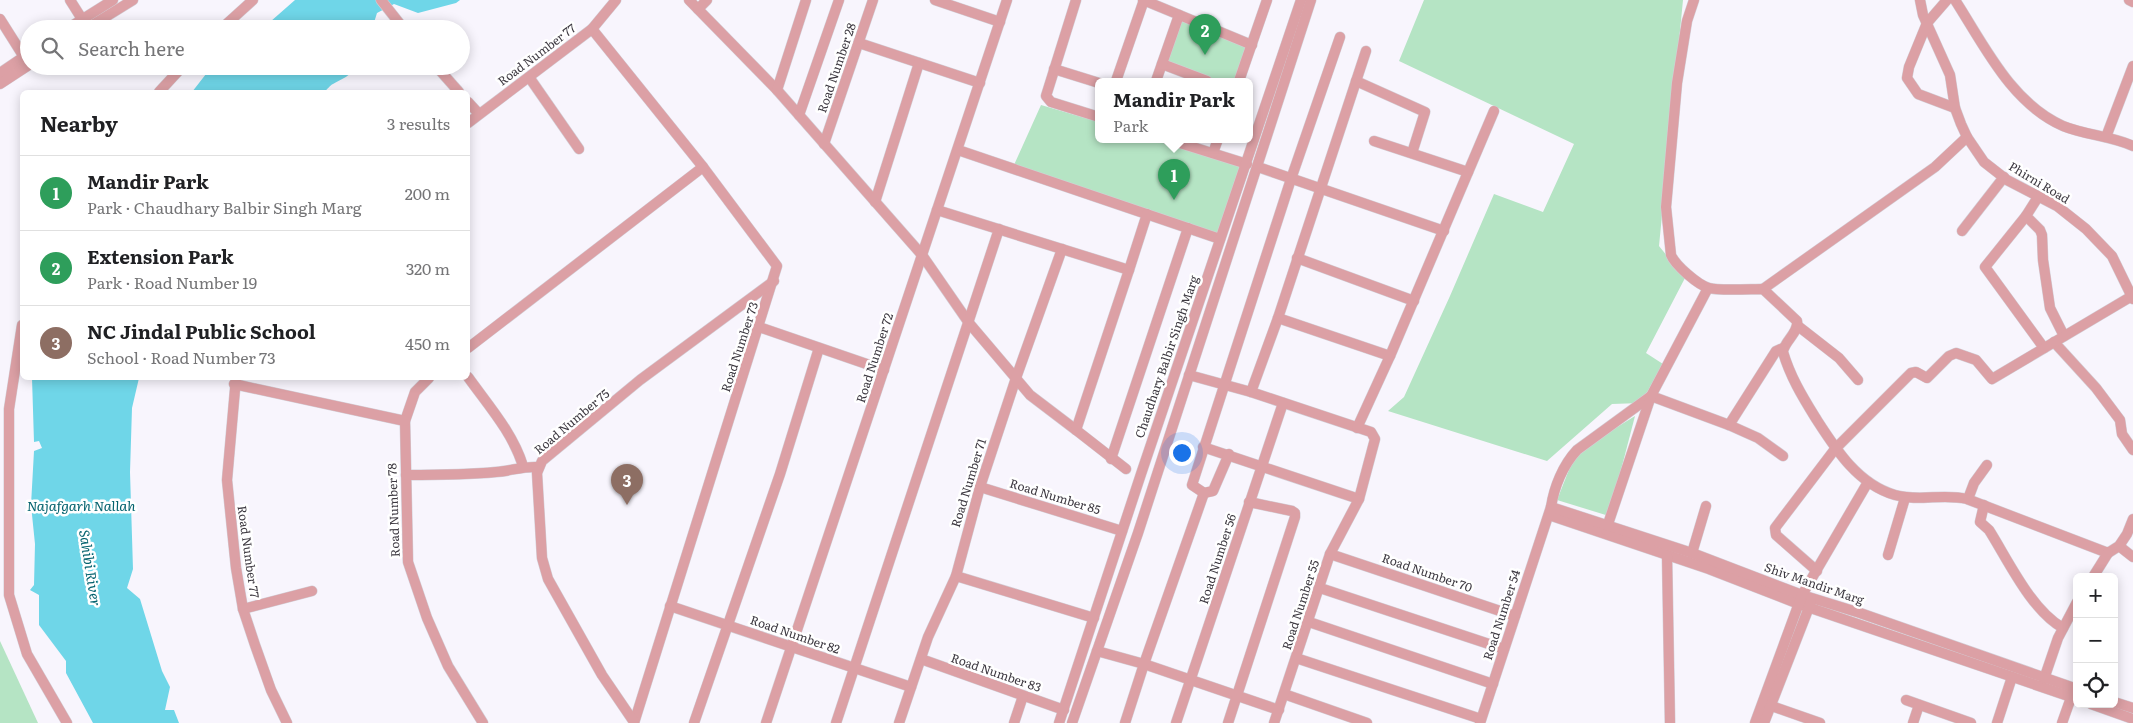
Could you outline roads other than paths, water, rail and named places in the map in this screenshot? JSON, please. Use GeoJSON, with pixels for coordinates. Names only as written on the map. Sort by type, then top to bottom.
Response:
{"type":"FeatureCollection","features":[{"type":"Feature","properties":{"kind":"street"},"geometry":{"type":"LineString","coordinates":[[70,0],[82,20]]}},
{"type":"Feature","properties":{"kind":"street"},"geometry":{"type":"LineString","coordinates":[[89,20],[113,0]]}},
{"type":"Feature","properties":{"kind":"street"},"geometry":{"type":"LineString","coordinates":[[92,20],[133,0]]}},
{"type":"Feature","properties":{"kind":"street"},"geometry":{"type":"LineString","coordinates":[[231,20],[253,0]]}},
{"type":"Feature","properties":{"kind":"street"},"geometry":{"type":"LineString","coordinates":[[381,0],[397,20]]}},
{"type":"Feature","properties":{"kind":"street","name":"Road Number 77"},"geometry":{"type":"LineString","coordinates":[[470,121],[592,29],[616,0]]}},
{"type":"Feature","properties":{"kind":"street"},"geometry":{"type":"LineString","coordinates":[[689,0],[777,90],[922,255],[969,323],[1030,395],[1126,469]]}},
{"type":"Feature","properties":{"kind":"street"},"geometry":{"type":"LineString","coordinates":[[698,9],[708,0]]}},
{"type":"Feature","properties":{"kind":"street"},"geometry":{"type":"LineString","coordinates":[[777,90],[806,0]]}},
{"type":"Feature","properties":{"kind":"street"},"geometry":{"type":"LineString","coordinates":[[799,115],[839,0]]}},
{"type":"Feature","properties":{"kind":"street","name":"Road Number 28"},"geometry":{"type":"LineString","coordinates":[[824,144],[873,0]]}},
{"type":"Feature","properties":{"kind":"street"},"geometry":{"type":"LineString","coordinates":[[935,0],[1000,22]]}},
{"type":"Feature","properties":{"kind":"street","name":"Road Number 72"},"geometry":{"type":"LineString","coordinates":[[766,723],[790,646],[819,569],[1007,0]]}},
{"type":"Feature","properties":{"kind":"street"},"geometry":{"type":"LineString","coordinates":[[1076,0],[1046,93],[1048,100],[1051,102],[1095,116]]}},
{"type":"Feature","properties":{"kind":"street"},"geometry":{"type":"LineString","coordinates":[[1117,78],[1144,0],[1252,45]]}},
{"type":"Feature","properties":{"kind":"street"},"geometry":{"type":"LineString","coordinates":[[1240,78],[1267,0]]}},
{"type":"Feature","properties":{"kind":"street"},"geometry":{"type":"LineString","coordinates":[[1694,0],[1686,21],[1666,207],[1671,255],[1674,261],[1679,268],[1708,288],[1764,289],[1935,167],[1967,137]]}},
{"type":"Feature","properties":{"kind":"street","name":"Phirni Road"},"geometry":{"type":"LineString","coordinates":[[1920,0],[1927,23],[1950,75],[1955,108],[1967,137],[1984,162],[2004,177],[2057,206],[2086,228],[2104,246],[2118,265],[2132,298]]}},
{"type":"Feature","properties":{"kind":"street"},"geometry":{"type":"LineString","coordinates":[[1947,0],[1927,23],[1909,68],[1907,78],[1918,94],[1955,108]]}},
{"type":"Feature","properties":{"kind":"street"},"geometry":{"type":"LineString","coordinates":[[1954,0],[2008,83],[2040,112],[2066,127],[2133,146]]}},
{"type":"Feature","properties":{"kind":"street"},"geometry":{"type":"LineString","coordinates":[[2129,0],[2133,2]]}},
{"type":"Feature","properties":{"kind":"street","name":"Chaudhary Balbir Singh Marg"},"geometry":{"type":"LineString","coordinates":[[1059,723],[1220,239],[1303,2]]}},
{"type":"Feature","properties":{"kind":"street","name":"Chaudhary Balbir Singh Marg"},"geometry":{"type":"LineString","coordinates":[[1072,723],[1138,533],[1258,167],[1303,2]]}},
{"type":"Feature","properties":{"kind":"street"},"geometry":{"type":"LineString","coordinates":[[1157,78],[1179,15]]}},
{"type":"Feature","properties":{"kind":"street"},"geometry":{"type":"LineString","coordinates":[[0,19],[20,49]]}},
{"type":"Feature","properties":{"kind":"street","name":"Road Number 73"},"geometry":{"type":"LineString","coordinates":[[592,29],[703,167],[776,262],[777,270],[634,723]]}},
{"type":"Feature","properties":{"kind":"street"},"geometry":{"type":"LineString","coordinates":[[1204,493],[1192,485],[1203,447],[1340,37]]}},
{"type":"Feature","properties":{"kind":"street"},"geometry":{"type":"LineString","coordinates":[[859,43],[980,83]]}},
{"type":"Feature","properties":{"kind":"street"},"geometry":{"type":"LineString","coordinates":[[1251,392],[1278,318],[1366,51]]}},
{"type":"Feature","properties":{"kind":"street"},"geometry":{"type":"LineString","coordinates":[[0,73],[20,63]]}},
{"type":"Feature","properties":{"kind":"street"},"geometry":{"type":"LineString","coordinates":[[875,202],[919,63]]}},
{"type":"Feature","properties":{"kind":"street"},"geometry":{"type":"LineString","coordinates":[[1162,64],[1198,78]]}},
{"type":"Feature","properties":{"kind":"street"},"geometry":{"type":"LineString","coordinates":[[0,84],[20,65]]}},
{"type":"Feature","properties":{"kind":"street"},"geometry":{"type":"LineString","coordinates":[[2106,137],[2133,66]]}},
{"type":"Feature","properties":{"kind":"street"},"geometry":{"type":"LineString","coordinates":[[1054,69],[1095,82]]}},
{"type":"Feature","properties":{"kind":"street"},"geometry":{"type":"LineString","coordinates":[[161,90],[175,75]]}},
{"type":"Feature","properties":{"kind":"street"},"geometry":{"type":"LineString","coordinates":[[444,75],[457,90]]}},
{"type":"Feature","properties":{"kind":"street"},"geometry":{"type":"LineString","coordinates":[[529,77],[579,149]]}},
{"type":"Feature","properties":{"kind":"street"},"geometry":{"type":"LineString","coordinates":[[1356,81],[1425,112],[1412,153]]}},
{"type":"Feature","properties":{"kind":"street"},"geometry":{"type":"LineString","coordinates":[[470,104],[479,114]]}},
{"type":"Feature","properties":{"kind":"street"},"geometry":{"type":"LineString","coordinates":[[1357,428],[1414,301],[1494,111]]}},
{"type":"Feature","properties":{"kind":"street"},"geometry":{"type":"LineString","coordinates":[[1374,141],[1468,172]]}},
{"type":"Feature","properties":{"kind":"street"},"geometry":{"type":"LineString","coordinates":[[1180,143],[1247,164]]}},
{"type":"Feature","properties":{"kind":"street"},"geometry":{"type":"LineString","coordinates":[[1213,153],[1217,143]]}},
{"type":"Feature","properties":{"kind":"street"},"geometry":{"type":"LineString","coordinates":[[958,150],[1220,239]]}},
{"type":"Feature","properties":{"kind":"street"},"geometry":{"type":"LineString","coordinates":[[470,346],[703,167]]}},
{"type":"Feature","properties":{"kind":"street"},"geometry":{"type":"LineString","coordinates":[[1258,167],[1444,231]]}},
{"type":"Feature","properties":{"kind":"street"},"geometry":{"type":"LineString","coordinates":[[1962,230],[2004,177]]}},
{"type":"Feature","properties":{"kind":"street"},"geometry":{"type":"LineString","coordinates":[[2038,197],[2026,216],[1985,267],[2044,348]]}},
{"type":"Feature","properties":{"kind":"street"},"geometry":{"type":"LineString","coordinates":[[937,210],[1128,270]]}},
{"type":"Feature","properties":{"kind":"street"},"geometry":{"type":"LineString","coordinates":[[1076,430],[1147,214]]}},
{"type":"Feature","properties":{"kind":"street"},"geometry":{"type":"LineString","coordinates":[[2026,216],[2040,230],[2042,235],[2043,260],[2050,308],[2064,336]]}},
{"type":"Feature","properties":{"kind":"street"},"geometry":{"type":"LineString","coordinates":[[1111,459],[1188,228]]}},
{"type":"Feature","properties":{"kind":"street"},"geometry":{"type":"LineString","coordinates":[[836,723],[852,668],[999,229]]}},
{"type":"Feature","properties":{"kind":"street","name":"Road Number 71"},"geometry":{"type":"LineString","coordinates":[[899,723],[928,636],[956,576],[980,487],[1062,249]]}},
{"type":"Feature","properties":{"kind":"street"},"geometry":{"type":"LineString","coordinates":[[1298,258],[1414,301]]}},
{"type":"Feature","properties":{"kind":"street","name":"Road Number 75"},"geometry":{"type":"LineString","coordinates":[[634,723],[602,674],[548,580],[542,558],[538,467],[542,461],[640,380],[774,281]]}},
{"type":"Feature","properties":{"kind":"street"},"geometry":{"type":"LineString","coordinates":[[1607,530],[1651,396],[1708,288]]}},
{"type":"Feature","properties":{"kind":"street"},"geometry":{"type":"LineString","coordinates":[[1764,289],[1797,321],[1798,326],[1839,358],[1858,380]]}},
{"type":"Feature","properties":{"kind":"street"},"geometry":{"type":"LineString","coordinates":[[1817,571],[1776,535],[1775,530],[1835,449],[1913,372],[1927,378],[1950,356],[1956,353],[1976,360],[1992,379],[2132,298]]}},
{"type":"Feature","properties":{"kind":"street"},"geometry":{"type":"LineString","coordinates":[[1278,318],[1390,356]]}},
{"type":"Feature","properties":{"kind":"street"},"geometry":{"type":"LineString","coordinates":[[1798,326],[1784,348],[1783,354],[1794,384],[1835,449],[1868,482],[1886,492],[1905,498],[1923,499],[1946,496],[1968,499],[2108,553]]}},
{"type":"Feature","properties":{"kind":"street"},"geometry":{"type":"LineString","coordinates":[[759,327],[884,370]]}},
{"type":"Feature","properties":{"kind":"street"},"geometry":{"type":"LineString","coordinates":[[20,334],[4,408],[9,594],[27,654],[68,723]]}},
{"type":"Feature","properties":{"kind":"street"},"geometry":{"type":"LineString","coordinates":[[2054,342],[2096,388],[2120,420],[2122,434],[2133,450]]}},
{"type":"Feature","properties":{"kind":"street"},"geometry":{"type":"LineString","coordinates":[[694,723],[726,625],[780,474],[819,348]]}},
{"type":"Feature","properties":{"kind":"street"},"geometry":{"type":"LineString","coordinates":[[1729,425],[1776,351],[1784,348]]}},
{"type":"Feature","properties":{"kind":"street","name":"Road Number 55"},"geometry":{"type":"LineString","coordinates":[[1189,375],[1251,392],[1371,432],[1375,439],[1359,499],[1330,554],[1274,723]]}},
{"type":"Feature","properties":{"kind":"street","name":"Road Number 78"},"geometry":{"type":"LineString","coordinates":[[427,380],[416,392],[404,421],[408,562],[427,618],[448,666],[483,723]]}},
{"type":"Feature","properties":{"kind":"street"},"geometry":{"type":"LineString","coordinates":[[470,380],[498,418],[519,453],[524,466]]}},
{"type":"Feature","properties":{"kind":"street"},"geometry":{"type":"LineString","coordinates":[[235,381],[404,421]]}},
{"type":"Feature","properties":{"kind":"street","name":"Road Number 77"},"geometry":{"type":"LineString","coordinates":[[235,381],[226,480],[236,568],[243,609],[271,690],[287,723]]}},
{"type":"Feature","properties":{"kind":"street"},"geometry":{"type":"LineString","coordinates":[[1651,396],[1729,425],[1758,438],[1783,456]]}},
{"type":"Feature","properties":{"kind":"street","name":"Road Number 54"},"geometry":{"type":"LineString","coordinates":[[1480,721],[1550,511],[1552,499],[1566,465],[1574,454],[1651,396]]}},
{"type":"Feature","properties":{"kind":"street","name":"Road Number 56"},"geometry":{"type":"LineString","coordinates":[[1176,723],[1283,403]]}},
{"type":"Feature","properties":{"kind":"street"},"geometry":{"type":"LineString","coordinates":[[1203,447],[1229,454],[1359,499]]}},
{"type":"Feature","properties":{"kind":"street"},"geometry":{"type":"LineString","coordinates":[[1204,493],[1215,489],[1229,454]]}},
{"type":"Feature","properties":{"kind":"street"},"geometry":{"type":"LineString","coordinates":[[1968,499],[1974,483],[1987,465]]}},
{"type":"Feature","properties":{"kind":"street"},"geometry":{"type":"LineString","coordinates":[[406,475],[459,476],[513,471],[524,466],[538,467]]}},
{"type":"Feature","properties":{"kind":"street"},"geometry":{"type":"LineString","coordinates":[[1764,723],[1766,704],[1801,599],[1868,482]]}},
{"type":"Feature","properties":{"kind":"street","name":"Road Number 85"},"geometry":{"type":"LineString","coordinates":[[980,487],[1122,531]]}},
{"type":"Feature","properties":{"kind":"street"},"geometry":{"type":"LineString","coordinates":[[1125,723],[1204,493]]}},
{"type":"Feature","properties":{"kind":"street"},"geometry":{"type":"LineString","coordinates":[[1888,555],[1905,498]]}},
{"type":"Feature","properties":{"kind":"street"},"geometry":{"type":"LineString","coordinates":[[1228,723],[1296,515],[1292,511],[1249,502]]}},
{"type":"Feature","properties":{"kind":"street"},"geometry":{"type":"LineString","coordinates":[[1984,505],[1980,522],[1989,530],[2033,599],[2050,620],[2063,628]]}},
{"type":"Feature","properties":{"kind":"street"},"geometry":{"type":"LineString","coordinates":[[1692,553],[1706,506]]}},
{"type":"Feature","properties":{"kind":"street"},"geometry":{"type":"LineString","coordinates":[[1550,511],[1607,530],[1667,555],[1801,599]]}},
{"type":"Feature","properties":{"kind":"street"},"geometry":{"type":"LineString","coordinates":[[2096,573],[2108,553],[2119,546],[2127,534],[2133,519]]}},
{"type":"Feature","properties":{"kind":"street","name":"Shiv Mandir Marg"},"geometry":{"type":"LineString","coordinates":[[1607,530],[1692,553],[1811,603],[1860,613],[2044,679],[2073,693]]}},
{"type":"Feature","properties":{"kind":"street"},"geometry":{"type":"LineString","coordinates":[[2119,546],[2133,557]]}},
{"type":"Feature","properties":{"kind":"street","name":"Road Number 70"},"geometry":{"type":"LineString","coordinates":[[1330,554],[1515,616]]}},
{"type":"Feature","properties":{"kind":"street"},"geometry":{"type":"LineString","coordinates":[[1667,555],[1670,723]]}},
{"type":"Feature","properties":{"kind":"street"},"geometry":{"type":"LineString","coordinates":[[956,576],[1094,618]]}},
{"type":"Feature","properties":{"kind":"street"},"geometry":{"type":"LineString","coordinates":[[1320,588],[1504,649]]}},
{"type":"Feature","properties":{"kind":"street"},"geometry":{"type":"LineString","coordinates":[[243,609],[312,591]]}},
{"type":"Feature","properties":{"kind":"street"},"geometry":{"type":"LineString","coordinates":[[1755,723],[1766,704],[1811,603],[2012,677],[2073,693]]}},
{"type":"Feature","properties":{"kind":"street","name":"Road Number 82"},"geometry":{"type":"LineString","coordinates":[[670,606],[911,687]]}},
{"type":"Feature","properties":{"kind":"street"},"geometry":{"type":"LineString","coordinates":[[2044,679],[2063,628],[2073,609]]}},
{"type":"Feature","properties":{"kind":"street"},"geometry":{"type":"LineString","coordinates":[[1309,622],[1493,684]]}},
{"type":"Feature","properties":{"kind":"street"},"geometry":{"type":"LineString","coordinates":[[1097,651],[1144,664],[1279,710]]}},
{"type":"Feature","properties":{"kind":"street"},"geometry":{"type":"LineString","coordinates":[[1296,658],[1480,721]]}},
{"type":"Feature","properties":{"kind":"street","name":"Road Number 83"},"geometry":{"type":"LineString","coordinates":[[921,659],[1064,710]]}},
{"type":"Feature","properties":{"kind":"street"},"geometry":{"type":"LineString","coordinates":[[1996,723],[2012,677]]}},
{"type":"Feature","properties":{"kind":"street"},"geometry":{"type":"LineString","coordinates":[[1284,694],[1366,723]]}},
{"type":"Feature","properties":{"kind":"street"},"geometry":{"type":"LineString","coordinates":[[1014,723],[1022,696]]}},
{"type":"Feature","properties":{"kind":"street"},"geometry":{"type":"LineString","coordinates":[[2062,723],[2073,698]]}},
{"type":"Feature","properties":{"kind":"street"},"geometry":{"type":"LineString","coordinates":[[1906,700],[1965,722]]}},
{"type":"Feature","properties":{"kind":"street"},"geometry":{"type":"LineString","coordinates":[[2118,703],[2133,708]]}},
{"type":"Feature","properties":{"kind":"street"},"geometry":{"type":"LineString","coordinates":[[1766,704],[1820,723]]}},
{"type":"Feature","properties":{"kind":"street"},"geometry":{"type":"LineString","coordinates":[[1913,723],[1919,705]]}},
{"type":"Feature","properties":{"kind":"street"},"geometry":{"type":"LineString","coordinates":[[2102,708],[2133,719]]}},
{"type":"Feature","properties":{"kind":"water"},"geometry":{"type":"Polygon","coordinates":[[[295,0],[460,0],[456,3],[418,13],[394,4],[377,13],[375,20],[272,20],[295,0]]]}},
{"type":"Feature","properties":{"kind":"water"},"geometry":{"type":"Polygon","coordinates":[[[205,75],[349,75],[326,90],[194,90],[205,75]]]}},
{"type":"Feature","properties":{"kind":"water","name":"Najafgarh Nallah"},"geometry":{"type":"Polygon","coordinates":[[[32,380],[139,380],[132,408],[130,472],[133,569],[127,588],[140,599],[162,671],[170,687],[165,710],[174,710],[179,723],[93,723],[66,673],[66,661],[39,625],[39,595],[30,590],[34,585],[35,544],[31,505],[34,451],[42,448],[39,441],[34,442],[32,380]]]}},
{"type":"Feature","properties":{"kind":"place","name":"Extension Park"},"geometry":{"type":"Point","coordinates":[1205,55]}},
{"type":"Feature","properties":{"kind":"place","name":"Mandir Park"},"geometry":{"type":"Point","coordinates":[1174,200]}},
{"type":"Feature","properties":{"kind":"place","name":"NC Jindal Public School"},"geometry":{"type":"Point","coordinates":[627,505]}},
{"type":"Feature","properties":{"kind":"water label","name":"Sahibi River"},"geometry":{"type":"Point","coordinates":[90,568]}}]}
